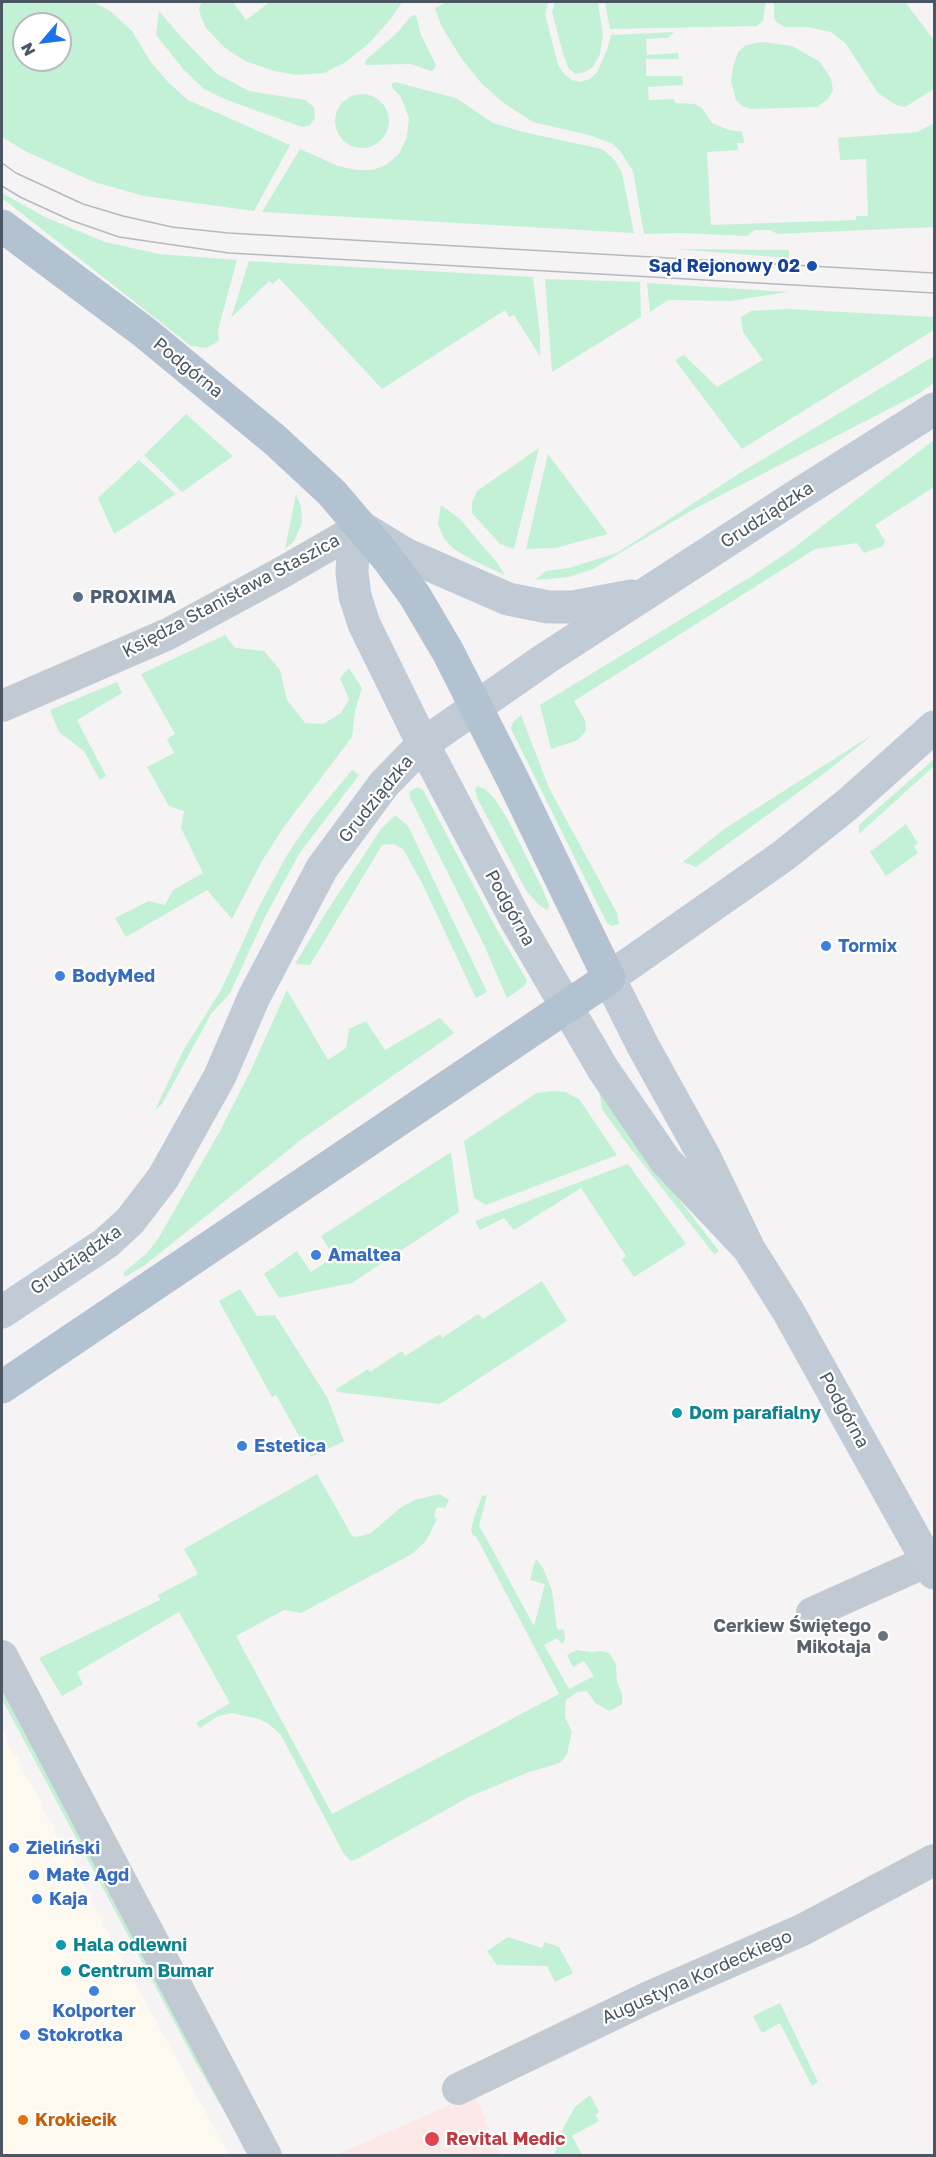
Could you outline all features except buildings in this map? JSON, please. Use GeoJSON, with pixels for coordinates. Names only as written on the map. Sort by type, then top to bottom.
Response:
{"type":"FeatureCollection","features":[{"type":"Feature","properties":{"kind":"main road","name":"Podgórna"},"geometry":{"type":"LineString","coordinates":[[2,226],[144,332],[275,440],[332,493],[388,559],[415,596],[476,706],[643,1046],[704,1156],[749,1249],[788,1311],[931,1567]]}},
{"type":"Feature","properties":{"kind":"main road","name":"Grudziądzka"},"geometry":{"type":"LineString","coordinates":[[2,1312],[106,1243],[130,1221],[163,1178],[220,1076],[254,997],[322,868],[384,784],[423,744],[476,706],[649,592],[934,409]]}},
{"type":"Feature","properties":{"kind":"main road","name":"Podgórna"},"geometry":{"type":"LineString","coordinates":[[361,527],[353,550],[352,573],[355,596],[364,624],[486,865],[603,1069],[665,1160],[749,1249]]}},
{"type":"Feature","properties":{"kind":"main road"},"geometry":{"type":"LineString","coordinates":[[361,527],[407,555],[508,599],[548,606],[573,607],[649,592]]}},
{"type":"Feature","properties":{"kind":"main road"},"geometry":{"type":"LineString","coordinates":[[2,1387],[692,922],[783,856],[848,804],[934,727]]}},
{"type":"Feature","properties":{"kind":"street","name":"Księdza Stanisława Staszica"},"geometry":{"type":"LineString","coordinates":[[2,706],[168,634],[361,527]]}},
{"type":"Feature","properties":{"kind":"street"},"geometry":{"type":"LineString","coordinates":[[812,1613],[931,1567]]}},
{"type":"Feature","properties":{"kind":"street"},"geometry":{"type":"LineString","coordinates":[[2,1656],[266,2156]]}},
{"type":"Feature","properties":{"kind":"street","name":"Augustyna Kordeckiego"},"geometry":{"type":"LineString","coordinates":[[458,2089],[647,1998],[802,1930],[934,1860]]}},
{"type":"Feature","properties":{"kind":"shaded area","name":"Centrum Bumar"},"geometry":{"type":"Polygon","coordinates":[[[2,1730],[14,1756],[17,1755],[19,1759],[17,1760],[43,1805],[41,1806],[51,1825],[54,1824],[56,1828],[53,1830],[64,1848],[66,1847],[80,1874],[78,1875],[88,1894],[90,1893],[92,1897],[90,1899],[100,1917],[103,1917],[102,1922],[229,2155],[2,2155],[2,1730]]]}},
{"type":"Feature","properties":{"kind":"shaded area","name":"Revital Medic"},"geometry":{"type":"Polygon","coordinates":[[[474,2093],[500,2155],[336,2155],[423,2117],[474,2093]]]}},
{"type":"Feature","properties":{"kind":"green space"},"geometry":{"type":"Polygon","coordinates":[[[2,2],[93,2],[110,11],[132,31],[150,61],[188,100],[290,145],[254,211],[144,196],[94,182],[27,152],[2,137],[2,2]]]}},
{"type":"Feature","properties":{"kind":"green space"},"geometry":{"type":"Polygon","coordinates":[[[202,2],[233,2],[246,20],[270,2],[402,2],[390,20],[368,44],[346,62],[324,73],[297,75],[274,71],[245,61],[225,48],[206,28],[199,8],[202,2]]]}},
{"type":"Feature","properties":{"kind":"green space"},"geometry":{"type":"Polygon","coordinates":[[[447,2],[548,3],[545,14],[558,65],[565,75],[580,82],[590,79],[597,72],[611,35],[674,32],[668,38],[646,39],[647,55],[678,53],[679,59],[646,59],[646,76],[682,76],[683,85],[648,87],[649,100],[673,99],[676,103],[695,104],[702,108],[712,123],[729,130],[742,132],[744,143],[737,143],[738,150],[707,152],[711,225],[856,220],[856,216],[868,216],[866,159],[840,160],[838,138],[917,132],[933,124],[934,227],[777,234],[771,230],[755,230],[747,236],[644,234],[633,171],[620,151],[613,144],[589,135],[533,122],[505,104],[482,84],[461,58],[441,25],[435,8],[447,2]]]}},
{"type":"Feature","properties":{"kind":"green space"},"geometry":{"type":"Polygon","coordinates":[[[555,2],[598,2],[603,35],[600,54],[593,67],[585,72],[576,74],[569,69],[552,12],[555,2]]]}},
{"type":"Feature","properties":{"kind":"green space"},"geometry":{"type":"Polygon","coordinates":[[[605,2],[766,2],[763,21],[757,26],[610,29],[605,2]]]}},
{"type":"Feature","properties":{"kind":"green space"},"geometry":{"type":"Polygon","coordinates":[[[774,2],[905,2],[934,40],[934,89],[905,107],[896,105],[878,93],[846,44],[831,32],[808,27],[785,27],[776,22],[774,2]]]}},
{"type":"Feature","properties":{"kind":"green space"},"geometry":{"type":"Polygon","coordinates":[[[159,11],[217,74],[249,91],[305,100],[314,107],[315,118],[309,126],[302,127],[227,100],[204,89],[184,70],[156,35],[159,11]]]}},
{"type":"Feature","properties":{"kind":"green space"},"geometry":{"type":"Polygon","coordinates":[[[416,15],[421,35],[436,65],[434,70],[411,64],[366,65],[367,59],[396,34],[411,16],[416,15]]]}},
{"type":"Feature","properties":{"kind":"green space"},"geometry":{"type":"Polygon","coordinates":[[[762,42],[792,46],[820,62],[831,79],[833,90],[828,99],[817,107],[751,109],[742,106],[736,100],[731,81],[733,67],[738,52],[746,45],[762,42]]]}},
{"type":"Feature","properties":{"kind":"green space"},"geometry":{"type":"Polygon","coordinates":[[[395,82],[456,98],[493,123],[602,149],[614,159],[622,173],[634,233],[262,212],[300,149],[338,166],[356,170],[373,170],[386,165],[399,154],[407,137],[409,118],[401,97],[392,87],[395,82]]]}},
{"type":"Feature","properties":{"kind":"green space"},"geometry":{"type":"Polygon","coordinates":[[[362,94],[372,96],[381,102],[387,111],[389,121],[387,131],[381,140],[372,146],[362,148],[352,146],[343,140],[337,131],[335,121],[337,111],[343,102],[352,96],[362,94]]]}},
{"type":"Feature","properties":{"kind":"green space"},"geometry":{"type":"Polygon","coordinates":[[[2,193],[45,217],[105,242],[159,254],[237,260],[218,330],[219,341],[206,348],[191,346],[2,198],[2,193]]]}},
{"type":"Feature","properties":{"kind":"green space"},"geometry":{"type":"Polygon","coordinates":[[[675,249],[789,250],[789,258],[675,249]]]}},
{"type":"Feature","properties":{"kind":"green space"},"geometry":{"type":"Polygon","coordinates":[[[249,261],[533,277],[540,335],[540,356],[514,315],[509,317],[505,310],[382,389],[279,278],[273,284],[269,281],[231,318],[249,261]]]}},
{"type":"Feature","properties":{"kind":"green space"},"geometry":{"type":"Polygon","coordinates":[[[545,279],[640,282],[641,317],[552,372],[545,279]]]}},
{"type":"Feature","properties":{"kind":"green space"},"geometry":{"type":"Polygon","coordinates":[[[647,283],[788,292],[730,301],[668,300],[650,312],[647,283]]]}},
{"type":"Feature","properties":{"kind":"green space"},"geometry":{"type":"Polygon","coordinates":[[[787,309],[934,317],[934,330],[742,449],[675,360],[684,355],[717,387],[763,360],[743,332],[741,317],[751,311],[787,309]]]}},
{"type":"Feature","properties":{"kind":"green space"},"geometry":{"type":"Polygon","coordinates":[[[934,356],[934,383],[918,394],[694,509],[593,569],[569,577],[535,580],[546,571],[569,568],[617,553],[740,473],[934,356]]]}},
{"type":"Feature","properties":{"kind":"green space"},"geometry":{"type":"Polygon","coordinates":[[[186,414],[233,456],[182,492],[144,455],[186,414]]]}},
{"type":"Feature","properties":{"kind":"green space"},"geometry":{"type":"Polygon","coordinates":[[[934,440],[934,487],[875,525],[885,541],[883,546],[864,553],[857,543],[815,549],[574,701],[585,720],[586,731],[578,740],[551,749],[540,705],[791,550],[934,440]]]}},
{"type":"Feature","properties":{"kind":"green space"},"geometry":{"type":"Polygon","coordinates":[[[539,448],[514,549],[500,544],[472,513],[472,502],[477,491],[539,448]]]}},
{"type":"Feature","properties":{"kind":"green space"},"geometry":{"type":"Polygon","coordinates":[[[548,454],[608,534],[555,548],[526,549],[548,454]]]}},
{"type":"Feature","properties":{"kind":"green space"},"geometry":{"type":"Polygon","coordinates":[[[139,460],[176,494],[114,534],[98,498],[139,460]]]}},
{"type":"Feature","properties":{"kind":"green space"},"geometry":{"type":"Polygon","coordinates":[[[296,494],[301,507],[302,523],[294,541],[285,549],[296,494]]]}},
{"type":"Feature","properties":{"kind":"green space"},"geometry":{"type":"Polygon","coordinates":[[[441,505],[460,519],[505,575],[472,560],[454,549],[444,539],[438,524],[441,505]]]}},
{"type":"Feature","properties":{"kind":"green space"},"geometry":{"type":"Polygon","coordinates":[[[225,635],[235,648],[264,651],[280,670],[287,700],[305,723],[323,724],[341,713],[349,699],[340,678],[349,668],[362,688],[355,711],[352,737],[283,828],[262,861],[232,919],[207,890],[126,937],[115,918],[149,901],[165,905],[173,890],[203,873],[181,828],[184,811],[169,806],[147,767],[174,753],[167,739],[175,734],[141,674],[225,635]]]}},
{"type":"Feature","properties":{"kind":"green space"},"geometry":{"type":"Polygon","coordinates":[[[117,682],[122,693],[77,720],[106,776],[100,780],[84,751],[59,732],[50,710],[117,682]]]}},
{"type":"Feature","properties":{"kind":"green space"},"geometry":{"type":"Polygon","coordinates":[[[521,715],[549,788],[617,913],[619,924],[612,926],[607,923],[511,729],[513,722],[521,715]]]}},
{"type":"Feature","properties":{"kind":"green space"},"geometry":{"type":"Polygon","coordinates":[[[875,733],[822,775],[696,867],[683,862],[724,829],[875,733]]]}},
{"type":"Feature","properties":{"kind":"green space"},"geometry":{"type":"Polygon","coordinates":[[[934,759],[934,766],[859,834],[859,825],[934,759]]]}},
{"type":"Feature","properties":{"kind":"green space"},"geometry":{"type":"Polygon","coordinates":[[[352,770],[359,775],[299,854],[265,917],[230,993],[211,1014],[162,1104],[155,1110],[184,1049],[221,990],[259,907],[287,855],[312,818],[352,770]]]}},
{"type":"Feature","properties":{"kind":"green space"},"geometry":{"type":"Polygon","coordinates":[[[477,786],[485,789],[494,798],[507,818],[543,890],[549,905],[548,910],[540,906],[527,892],[477,798],[475,790],[477,786]]]}},
{"type":"Feature","properties":{"kind":"green space"},"geometry":{"type":"Polygon","coordinates":[[[417,787],[423,790],[496,928],[527,981],[524,986],[507,998],[484,945],[410,798],[409,792],[417,787]]]}},
{"type":"Feature","properties":{"kind":"green space"},"geometry":{"type":"Polygon","coordinates":[[[395,815],[408,826],[487,992],[476,998],[422,883],[403,849],[394,844],[382,845],[310,965],[295,964],[381,829],[395,815]]]}},
{"type":"Feature","properties":{"kind":"green space"},"geometry":{"type":"Polygon","coordinates":[[[906,824],[918,844],[914,846],[918,853],[886,876],[870,852],[906,824]]]}},
{"type":"Feature","properties":{"kind":"green space"},"geometry":{"type":"Polygon","coordinates":[[[287,990],[328,1060],[346,1048],[349,1029],[366,1021],[385,1050],[440,1018],[454,1033],[302,1139],[145,1265],[125,1277],[123,1273],[146,1254],[158,1239],[220,1131],[251,1070],[287,990]]]}},
{"type":"Feature","properties":{"kind":"green space"},"geometry":{"type":"Polygon","coordinates":[[[599,1090],[630,1135],[719,1251],[714,1254],[625,1141],[602,1109],[599,1090]]]}},
{"type":"Feature","properties":{"kind":"green space"},"geometry":{"type":"Polygon","coordinates":[[[565,1092],[579,1099],[617,1155],[486,1205],[474,1198],[464,1141],[537,1093],[565,1092]]]}},
{"type":"Feature","properties":{"kind":"green space"},"geometry":{"type":"Polygon","coordinates":[[[451,1152],[459,1212],[352,1283],[279,1298],[264,1274],[297,1251],[311,1272],[334,1257],[321,1236],[451,1152]]]}},
{"type":"Feature","properties":{"kind":"green space"},"geometry":{"type":"Polygon","coordinates":[[[628,1164],[686,1244],[634,1277],[622,1260],[626,1256],[581,1188],[514,1230],[504,1218],[480,1230],[475,1221],[628,1164]]]}},
{"type":"Feature","properties":{"kind":"green space"},"geometry":{"type":"Polygon","coordinates":[[[542,1281],[567,1321],[440,1404],[335,1390],[368,1369],[370,1372],[402,1351],[405,1356],[440,1334],[442,1338],[478,1314],[483,1319],[542,1281]]]}},
{"type":"Feature","properties":{"kind":"green space"},"geometry":{"type":"Polygon","coordinates":[[[240,1289],[257,1316],[275,1315],[327,1397],[344,1441],[311,1457],[276,1395],[272,1397],[219,1301],[240,1289]]]}},
{"type":"Feature","properties":{"kind":"green space"},"geometry":{"type":"Polygon","coordinates":[[[317,1474],[352,1536],[357,1537],[371,1533],[400,1508],[414,1500],[440,1494],[449,1500],[445,1508],[436,1509],[434,1516],[437,1519],[426,1541],[412,1554],[301,1613],[284,1610],[236,1636],[332,1814],[559,1694],[477,1538],[472,1534],[471,1529],[482,1496],[487,1495],[479,1525],[534,1626],[545,1584],[530,1580],[535,1561],[537,1560],[543,1568],[552,1591],[557,1629],[564,1630],[565,1640],[562,1644],[557,1638],[544,1645],[569,1689],[594,1676],[584,1661],[573,1667],[567,1655],[577,1650],[601,1651],[609,1653],[616,1664],[617,1681],[622,1694],[622,1704],[610,1711],[595,1703],[587,1691],[577,1692],[566,1700],[565,1717],[572,1732],[567,1754],[560,1763],[529,1772],[469,1797],[351,1861],[344,1854],[281,1735],[269,1724],[259,1719],[232,1713],[218,1716],[200,1728],[196,1723],[230,1703],[179,1612],[77,1672],[83,1684],[62,1696],[39,1658],[160,1600],[158,1595],[198,1574],[184,1549],[317,1474]]]}},
{"type":"Feature","properties":{"kind":"green space"},"geometry":{"type":"Polygon","coordinates":[[[2,1684],[221,2100],[220,2105],[2,1699],[2,1684]]]}},
{"type":"Feature","properties":{"kind":"green space"},"geometry":{"type":"Polygon","coordinates":[[[508,1937],[542,1948],[545,1942],[559,1947],[573,1973],[555,1982],[547,1966],[497,1965],[487,1951],[508,1937]]]}},
{"type":"Feature","properties":{"kind":"green space"},"geometry":{"type":"Polygon","coordinates":[[[780,2003],[818,2082],[812,2086],[780,2023],[762,2033],[753,2016],[780,2003]]]}},
{"type":"Feature","properties":{"kind":"green space"},"geometry":{"type":"Polygon","coordinates":[[[590,2095],[599,2112],[595,2115],[599,2121],[572,2136],[582,2155],[554,2155],[564,2126],[575,2107],[590,2095]]]}},
{"type":"Feature","properties":{"kind":"tram line"},"geometry":{"type":"LineString","coordinates":[[2,163],[16,173],[83,204],[172,227],[228,233],[934,273]]}},
{"type":"Feature","properties":{"kind":"tram line"},"geometry":{"type":"LineString","coordinates":[[2,186],[70,220],[119,237],[229,253],[934,293]]}},
{"type":"Feature","properties":{"kind":"place","name":"Sąd Rejonowy 02"},"geometry":{"type":"Point","coordinates":[812,266]}},
{"type":"Feature","properties":{"kind":"place","name":"PROXIMA"},"geometry":{"type":"Point","coordinates":[78,597]}},
{"type":"Feature","properties":{"kind":"place","name":"Tormix"},"geometry":{"type":"Point","coordinates":[826,946]}},
{"type":"Feature","properties":{"kind":"place","name":"BodyMed"},"geometry":{"type":"Point","coordinates":[60,976]}},
{"type":"Feature","properties":{"kind":"place","name":"Amaltea"},"geometry":{"type":"Point","coordinates":[316,1255]}},
{"type":"Feature","properties":{"kind":"place","name":"Dom parafialny"},"geometry":{"type":"Point","coordinates":[677,1413]}},
{"type":"Feature","properties":{"kind":"place","name":"Estetica"},"geometry":{"type":"Point","coordinates":[242,1446]}},
{"type":"Feature","properties":{"kind":"place","name":"Cerkiew Świętego Mikołaja"},"geometry":{"type":"Point","coordinates":[883,1636]}},
{"type":"Feature","properties":{"kind":"place","name":"Zieliński"},"geometry":{"type":"Point","coordinates":[14,1848]}},
{"type":"Feature","properties":{"kind":"place","name":"Małe Agd"},"geometry":{"type":"Point","coordinates":[34,1875]}},
{"type":"Feature","properties":{"kind":"place","name":"Kaja"},"geometry":{"type":"Point","coordinates":[37,1899]}},
{"type":"Feature","properties":{"kind":"place","name":"Hala odlewni"},"geometry":{"type":"Point","coordinates":[61,1945]}},
{"type":"Feature","properties":{"kind":"place","name":"Centrum Bumar"},"geometry":{"type":"Point","coordinates":[66,1971]}},
{"type":"Feature","properties":{"kind":"place","name":"Kolporter"},"geometry":{"type":"Point","coordinates":[94,1991]}},
{"type":"Feature","properties":{"kind":"place","name":"Stokrotka"},"geometry":{"type":"Point","coordinates":[25,2035]}},
{"type":"Feature","properties":{"kind":"place","name":"Krokiecik"},"geometry":{"type":"Point","coordinates":[23,2120]}},
{"type":"Feature","properties":{"kind":"place","name":"Revital Medic"},"geometry":{"type":"Point","coordinates":[432,2139]}}]}
